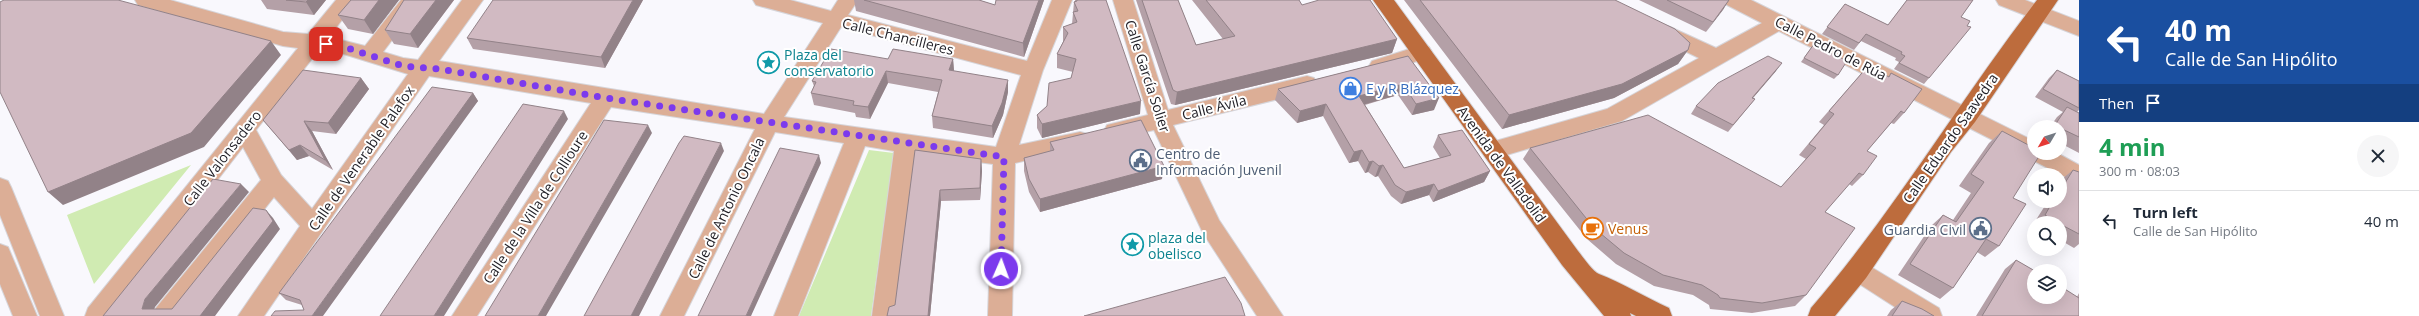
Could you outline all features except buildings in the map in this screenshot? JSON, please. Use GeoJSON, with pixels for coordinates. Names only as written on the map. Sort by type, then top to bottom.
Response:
{"type":"FeatureCollection","features":[{"type":"Feature","properties":{"kind":"main road","name":"Avenida de Valladolid"},"geometry":{"type":"LineString","coordinates":[[1383,0],[1580,270]]}},
{"type":"Feature","properties":{"kind":"main road","name":"Calle Eduardo Saavedra"},"geometry":{"type":"LineString","coordinates":[[1820,316],[1835,306],[1943,146],[1967,116],[2025,30],[2043,7]]}},
{"type":"Feature","properties":{"kind":"main road"},"geometry":{"type":"LineString","coordinates":[[1580,270],[1606,316]]}},
{"type":"Feature","properties":{"kind":"main road"},"geometry":{"type":"LineString","coordinates":[[1580,270],[1619,316]]}},
{"type":"Feature","properties":{"kind":"main road"},"geometry":{"type":"LineString","coordinates":[[1580,270],[1612,293],[1660,316]]}},
{"type":"Feature","properties":{"kind":"main road"},"geometry":{"type":"LineString","coordinates":[[1806,316],[1835,306]]}},
{"type":"Feature","properties":{"kind":"street"},"geometry":{"type":"LineString","coordinates":[[145,0],[283,39],[338,45],[403,66],[424,68],[606,98],[858,135],[906,144],[1004,157]]}},
{"type":"Feature","properties":{"kind":"street","name":"Calle Valonsadero"},"geometry":{"type":"LineString","coordinates":[[97,316],[346,0]]}},
{"type":"Feature","properties":{"kind":"street"},"geometry":{"type":"LineString","coordinates":[[369,56],[412,0]]}},
{"type":"Feature","properties":{"kind":"street","name":"Calle de Venerable Palafox"},"geometry":{"type":"LineString","coordinates":[[261,312],[314,226],[473,0]]}},
{"type":"Feature","properties":{"kind":"street","name":"Calle Chancilleres"},"geometry":{"type":"LineString","coordinates":[[763,0],[834,20],[1033,70]]}},
{"type":"Feature","properties":{"kind":"street","name":"Calle de Antonio Oncala"},"geometry":{"type":"LineString","coordinates":[[672,316],[769,122],[848,0]]}},
{"type":"Feature","properties":{"kind":"street","name":"Calle García Solier"},"geometry":{"type":"LineString","coordinates":[[1123,0],[1160,120],[1211,226],[1271,316]]}},
{"type":"Feature","properties":{"kind":"street","name":"Calle Pedro de Rúa"},"geometry":{"type":"LineString","coordinates":[[1734,0],[2027,147]]}},
{"type":"Feature","properties":{"kind":"street"},"geometry":{"type":"LineString","coordinates":[[2006,0],[2043,7],[2079,29]]}},
{"type":"Feature","properties":{"kind":"street"},"geometry":{"type":"LineString","coordinates":[[1000,316],[1004,157],[1033,70],[1066,1]]}},
{"type":"Feature","properties":{"kind":"street"},"geometry":{"type":"LineString","coordinates":[[1493,150],[1614,115],[1780,22]]}},
{"type":"Feature","properties":{"kind":"street"},"geometry":{"type":"LineString","coordinates":[[1648,24],[1718,58]]}},
{"type":"Feature","properties":{"kind":"street"},"geometry":{"type":"LineString","coordinates":[[1359,71],[1408,58],[1422,52]]}},
{"type":"Feature","properties":{"kind":"street","name":"Calle Ávila"},"geometry":{"type":"LineString","coordinates":[[1004,157],[1322,80]]}},
{"type":"Feature","properties":{"kind":"street","name":"Calle de la Villa de Collioure"},"geometry":{"type":"LineString","coordinates":[[464,316],[606,98]]}},
{"type":"Feature","properties":{"kind":"street"},"geometry":{"type":"LineString","coordinates":[[245,130],[273,181],[314,226]]}},
{"type":"Feature","properties":{"kind":"street"},"geometry":{"type":"LineString","coordinates":[[786,316],[858,135]]}},
{"type":"Feature","properties":{"kind":"street"},"geometry":{"type":"LineString","coordinates":[[884,316],[906,144]]}},
{"type":"Feature","properties":{"kind":"street"},"geometry":{"type":"LineString","coordinates":[[2050,160],[2079,175]]}},
{"type":"Feature","properties":{"kind":"street"},"geometry":{"type":"LineString","coordinates":[[165,316],[273,181]]}},
{"type":"Feature","properties":{"kind":"street"},"geometry":{"type":"LineString","coordinates":[[0,187],[52,316]]}},
{"type":"Feature","properties":{"kind":"street"},"geometry":{"type":"LineString","coordinates":[[0,254],[24,316]]}},
{"type":"Feature","properties":{"kind":"street"},"geometry":{"type":"LineString","coordinates":[[1858,272],[1930,316]]}},
{"type":"Feature","properties":{"kind":"green space"},"geometry":{"type":"Polygon","coordinates":[[[869,150],[894,153],[871,316],[799,316],[869,150]]]}},
{"type":"Feature","properties":{"kind":"green space"},"geometry":{"type":"Polygon","coordinates":[[[191,165],[94,284],[67,215],[191,165]]]}},
{"type":"Feature","properties":{"kind":"place","name":"Plaza del conservatorio"},"geometry":{"type":"Point","coordinates":[768,62]}},
{"type":"Feature","properties":{"kind":"place","name":"E y R Blázquez"},"geometry":{"type":"Point","coordinates":[1351,88]}},
{"type":"Feature","properties":{"kind":"place","name":"Centro de Información Juvenil"},"geometry":{"type":"Point","coordinates":[1140,161]}},
{"type":"Feature","properties":{"kind":"place","name":"Venus"},"geometry":{"type":"Point","coordinates":[1592,228]}},
{"type":"Feature","properties":{"kind":"place","name":"Guardia Civil"},"geometry":{"type":"Point","coordinates":[1981,229]}},
{"type":"Feature","properties":{"kind":"place","name":"plaza del obelisco"},"geometry":{"type":"Point","coordinates":[1133,245]}},
{"type":"Feature","properties":{"kind":"route"},"geometry":{"type":"LineString","coordinates":[[326,44],[338,45],[403,66],[440,69],[606,98],[858,135],[906,144],[1004,157],[1001,269]]}}]}
